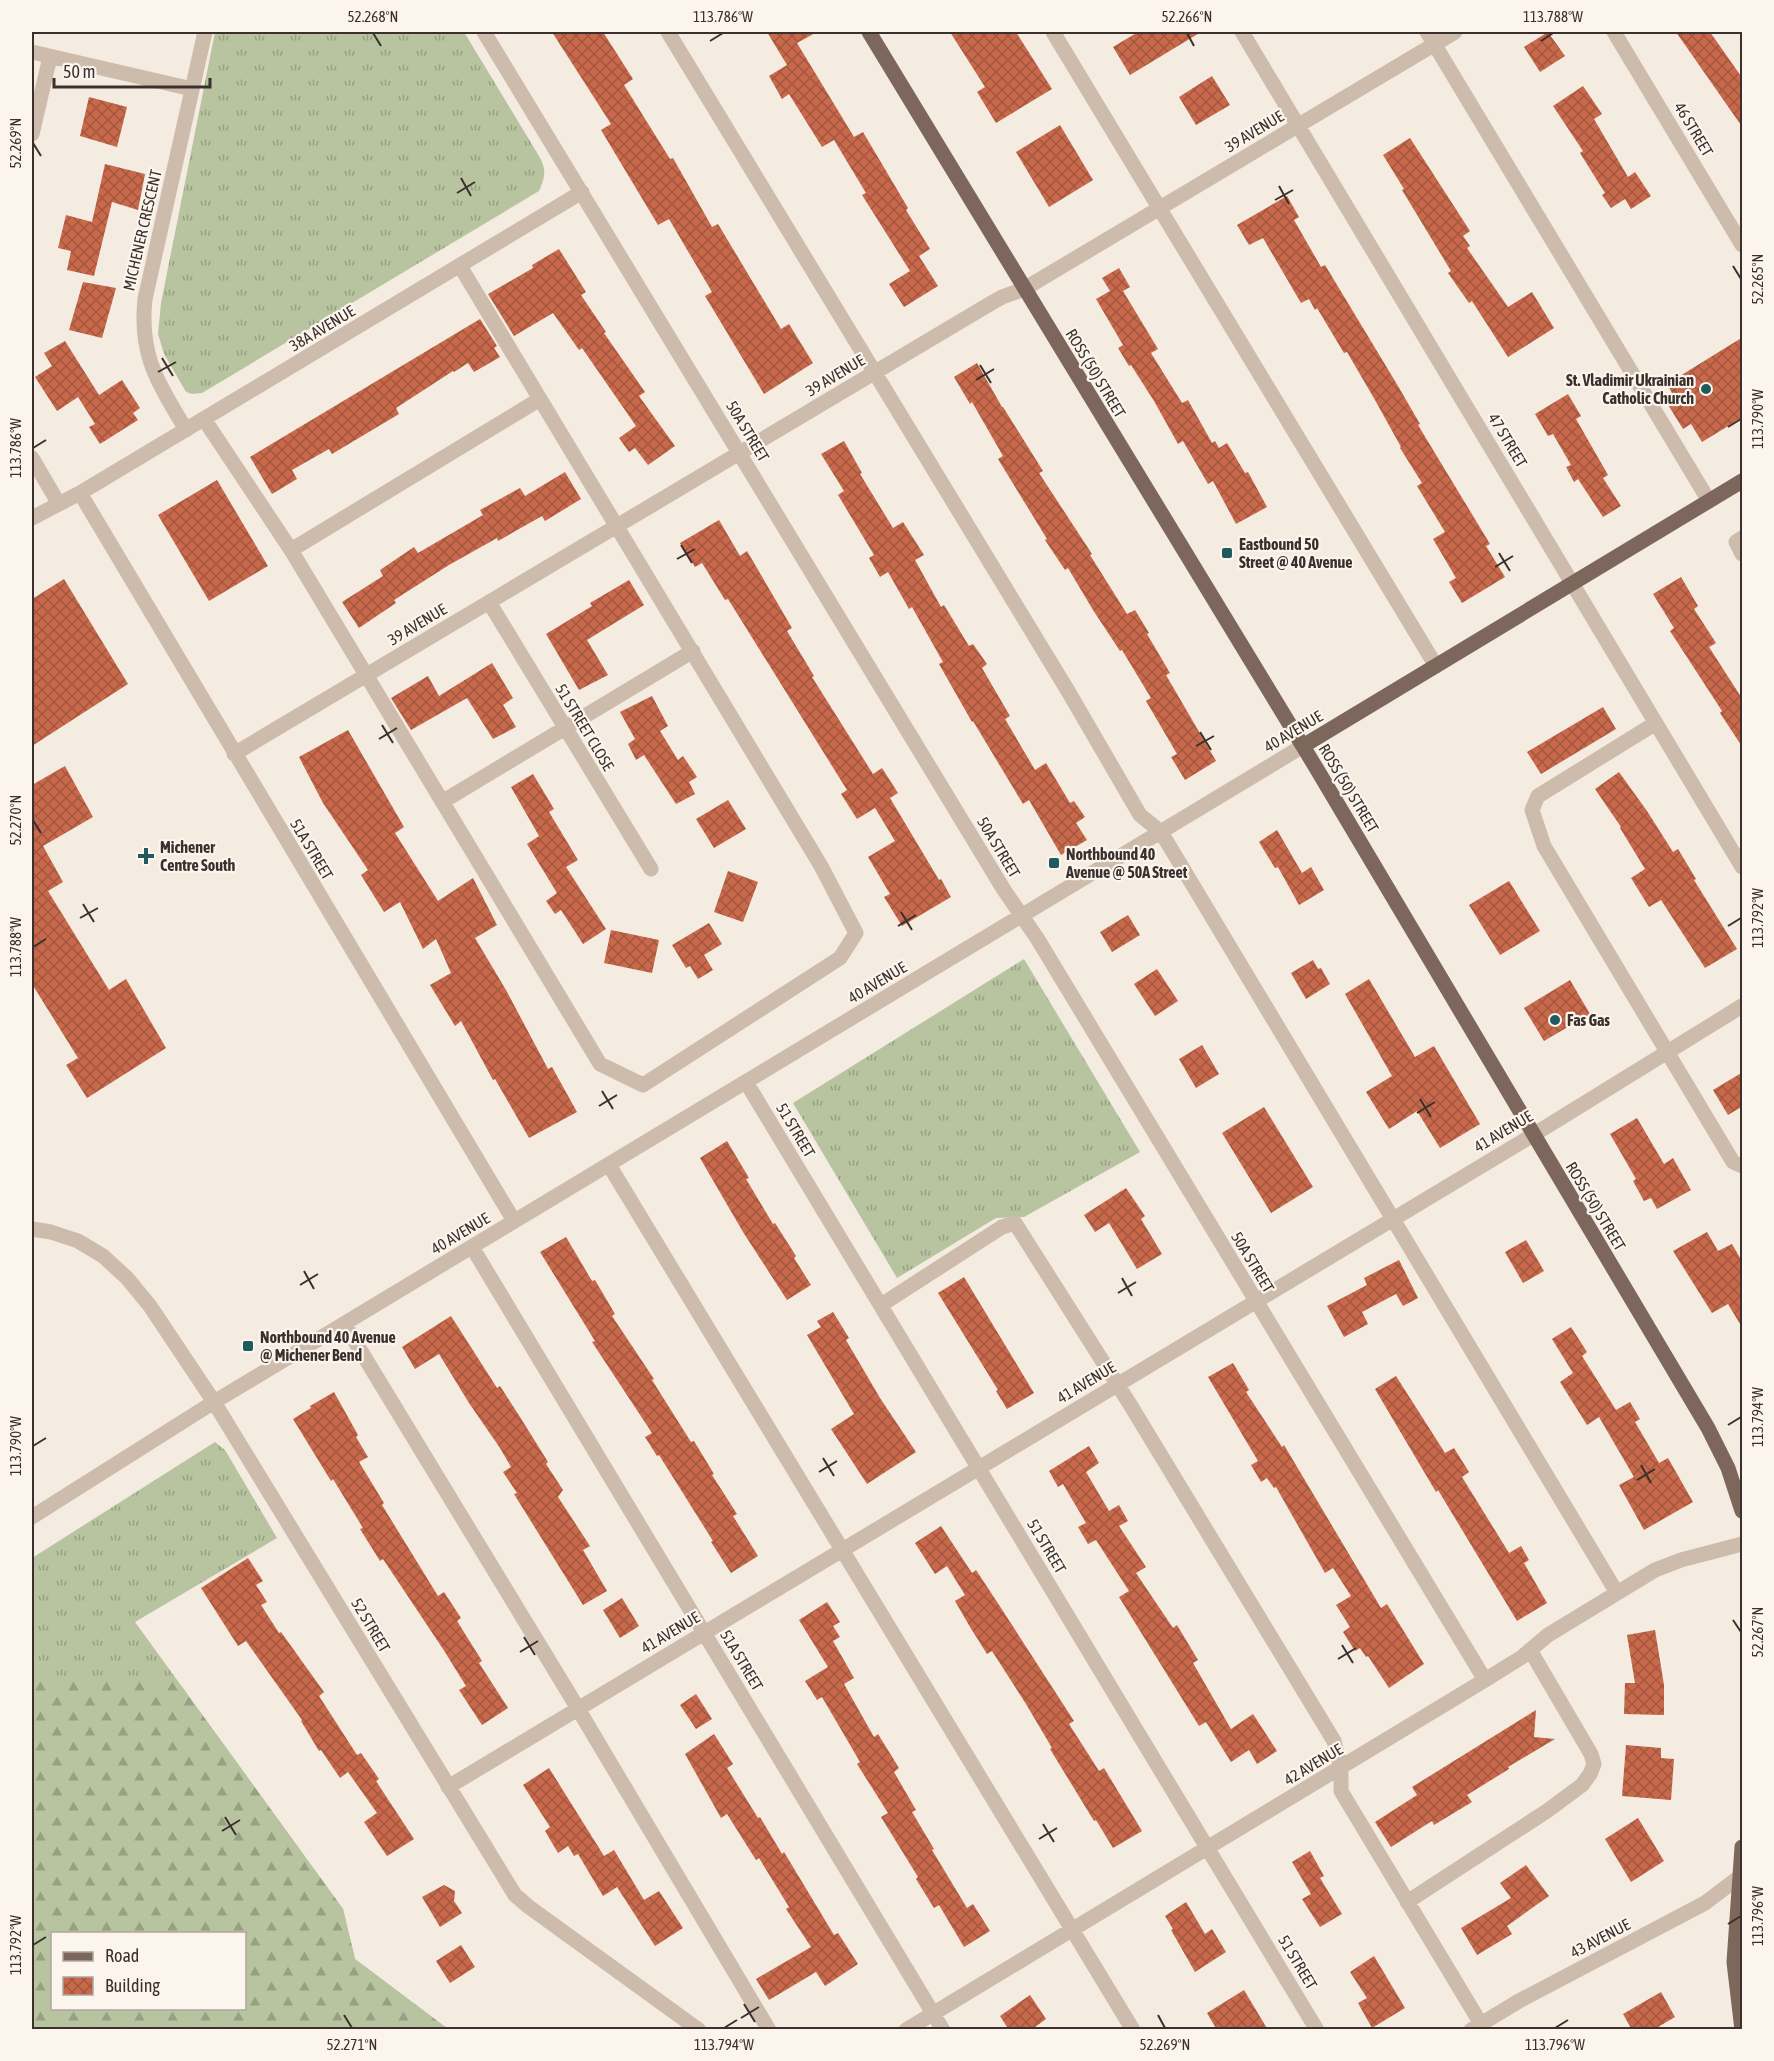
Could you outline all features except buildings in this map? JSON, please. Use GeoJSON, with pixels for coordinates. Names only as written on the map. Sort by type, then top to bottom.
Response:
{"type":"FeatureCollection","features":[{"type":"Feature","properties":{"kind":"main road","name":"ROSS (50) STREET"},"geometry":{"type":"LineString","coordinates":[[869,32],[1303,746],[1708,1428],[1728,1468],[1743,1511]]}},
{"type":"Feature","properties":{"kind":"main road","name":"40 AVENUE"},"geometry":{"type":"LineString","coordinates":[[1303,746],[1743,481]]}},
{"type":"Feature","properties":{"kind":"main road"},"geometry":{"type":"LineString","coordinates":[[1742,2030],[1734,1962],[1743,1847]]}},
{"type":"Feature","properties":{"kind":"street","name":"MICHENER CRESCENT"},"geometry":{"type":"LineString","coordinates":[[186,430],[151,367],[142,320],[205,32]]}},
{"type":"Feature","properties":{"kind":"street","name":"50A STREET"},"geometry":{"type":"LineString","coordinates":[[484,32],[1037,938],[1485,1680]]}},
{"type":"Feature","properties":{"kind":"street"},"geometry":{"type":"LineString","coordinates":[[668,32],[1068,691],[1140,815],[1161,832],[1617,1593]]}},
{"type":"Feature","properties":{"kind":"street"},"geometry":{"type":"LineString","coordinates":[[1053,32],[1436,666]]}},
{"type":"Feature","properties":{"kind":"street","name":"47 STREET"},"geometry":{"type":"LineString","coordinates":[[1242,32],[1743,867]]}},
{"type":"Feature","properties":{"kind":"street","name":"39 AVENUE"},"geometry":{"type":"LineString","coordinates":[[234,754],[1002,297],[1024,289],[1160,208],[1298,125],[1431,38],[1455,32]]}},
{"type":"Feature","properties":{"kind":"street","name":"46 STREET"},"geometry":{"type":"LineString","coordinates":[[1614,32],[1743,245]]}},
{"type":"Feature","properties":{"kind":"street"},"geometry":{"type":"LineString","coordinates":[[1431,38],[1709,501]]}},
{"type":"Feature","properties":{"kind":"street"},"geometry":{"type":"LineString","coordinates":[[32,52],[192,89]]}},
{"type":"Feature","properties":{"kind":"street"},"geometry":{"type":"LineString","coordinates":[[32,134],[50,57]]}},
{"type":"Feature","properties":{"kind":"street","name":"38A AVENUE"},"geometry":{"type":"LineString","coordinates":[[32,518],[80,493],[582,192]]}},
{"type":"Feature","properties":{"kind":"street"},"geometry":{"type":"LineString","coordinates":[[204,419],[291,550],[600,1064],[643,1085],[840,958],[856,933],[821,866],[460,266]]}},
{"type":"Feature","properties":{"kind":"street"},"geometry":{"type":"LineString","coordinates":[[291,550],[540,399]]}},
{"type":"Feature","properties":{"kind":"street"},"geometry":{"type":"LineString","coordinates":[[32,458],[59,504]]}},
{"type":"Feature","properties":{"kind":"street","name":"51A STREET"},"geometry":{"type":"LineString","coordinates":[[80,493],[514,1221]]}},
{"type":"Feature","properties":{"kind":"street"},"geometry":{"type":"LineString","coordinates":[[1743,538],[1736,542],[1743,554]]}},
{"type":"Feature","properties":{"kind":"street","name":"51 STREET CLOSE"},"geometry":{"type":"LineString","coordinates":[[489,602],[651,869]]}},
{"type":"Feature","properties":{"kind":"street"},"geometry":{"type":"LineString","coordinates":[[442,802],[693,651]]}},
{"type":"Feature","properties":{"kind":"street"},"geometry":{"type":"LineString","coordinates":[[1656,723],[1538,796],[1532,810],[1544,846],[1666,1053],[1733,1162],[1743,1166]]}},
{"type":"Feature","properties":{"kind":"street","name":"40 AVENUE"},"geometry":{"type":"LineString","coordinates":[[32,1517],[214,1402],[1303,746]]}},
{"type":"Feature","properties":{"kind":"street","name":"41 AVENUE"},"geometry":{"type":"LineString","coordinates":[[448,1787],[1533,1135],[1743,1006]]}},
{"type":"Feature","properties":{"kind":"street","name":"51 STREET"},"geometry":{"type":"LineString","coordinates":[[746,1082],[1317,2030]]}},
{"type":"Feature","properties":{"kind":"street"},"geometry":{"type":"LineString","coordinates":[[609,1165],[1074,1929],[1133,2030]]}},
{"type":"Feature","properties":{"kind":"street"},"geometry":{"type":"LineString","coordinates":[[881,1305],[1002,1227],[1015,1223],[1117,1384],[1334,1741],[1341,1769],[1341,1791],[1407,1902],[1476,2027]]}},
{"type":"Feature","properties":{"kind":"street","name":"52 STREET"},"geometry":{"type":"LineString","coordinates":[[32,1229],[78,1240],[103,1256],[127,1278],[150,1306],[214,1402],[510,1888],[521,1900],[699,2030]]}},
{"type":"Feature","properties":{"kind":"street","name":"51A STREET"},"geometry":{"type":"LineString","coordinates":[[472,1247],[943,2030]]}},
{"type":"Feature","properties":{"kind":"street"},"geometry":{"type":"LineString","coordinates":[[345,1325],[578,1708],[769,2030]]}},
{"type":"Feature","properties":{"kind":"street","name":"42 AVENUE"},"geometry":{"type":"LineString","coordinates":[[906,2030],[1341,1769],[1522,1657],[1548,1635],[1617,1593],[1668,1564],[1743,1544]]}},
{"type":"Feature","properties":{"kind":"street"},"geometry":{"type":"LineString","coordinates":[[1407,1902],[1547,1811],[1581,1785],[1590,1774],[1594,1764],[1592,1754],[1530,1650]]}},
{"type":"Feature","properties":{"kind":"street","name":"43 AVENUE"},"geometry":{"type":"LineString","coordinates":[[1476,2027],[1519,2001],[1705,1903],[1742,1876]]}},
{"type":"Feature","properties":{"kind":"green space"},"geometry":{"type":"Polygon","coordinates":[[[215,32],[464,32],[539,156],[544,174],[539,191],[202,393],[192,394],[186,392],[164,354],[158,334],[161,303],[215,32]]]}},
{"type":"Feature","properties":{"kind":"green space"},"geometry":{"type":"Polygon","coordinates":[[[1024,959],[1140,1152],[1024,1217],[996,1218],[897,1278],[793,1103],[1024,959]]]}},
{"type":"Feature","properties":{"kind":"green space"},"geometry":{"type":"Polygon","coordinates":[[[215,1442],[225,1450],[277,1538],[135,1622],[343,1909],[355,1959],[448,2029],[32,2030],[32,1558],[215,1442]]]}},
{"type":"Feature","properties":{"kind":"green space"},"geometry":{"type":"Polygon","coordinates":[[[32,1680],[177,1680],[343,1909],[355,1959],[448,2029],[32,2029],[32,1680]]]}},
{"type":"Feature","properties":{"kind":"place","name":"St. Vladimir Ukrainian Catholic Church"},"geometry":{"type":"Point","coordinates":[1706,389]}},
{"type":"Feature","properties":{"kind":"place","name":"Eastbound 50 Street @ 40 Avenue"},"geometry":{"type":"Point","coordinates":[1227,553]}},
{"type":"Feature","properties":{"kind":"place","name":"Michener Centre South"},"geometry":{"type":"Point","coordinates":[146,856]}},
{"type":"Feature","properties":{"kind":"place","name":"Northbound 40 Avenue @ 50A Street"},"geometry":{"type":"Point","coordinates":[1054,863]}},
{"type":"Feature","properties":{"kind":"place","name":"Fas Gas"},"geometry":{"type":"Point","coordinates":[1555,1020]}},
{"type":"Feature","properties":{"kind":"place","name":"Northbound 40 Avenue @ Michener Bend"},"geometry":{"type":"Point","coordinates":[248,1346]}}]}
